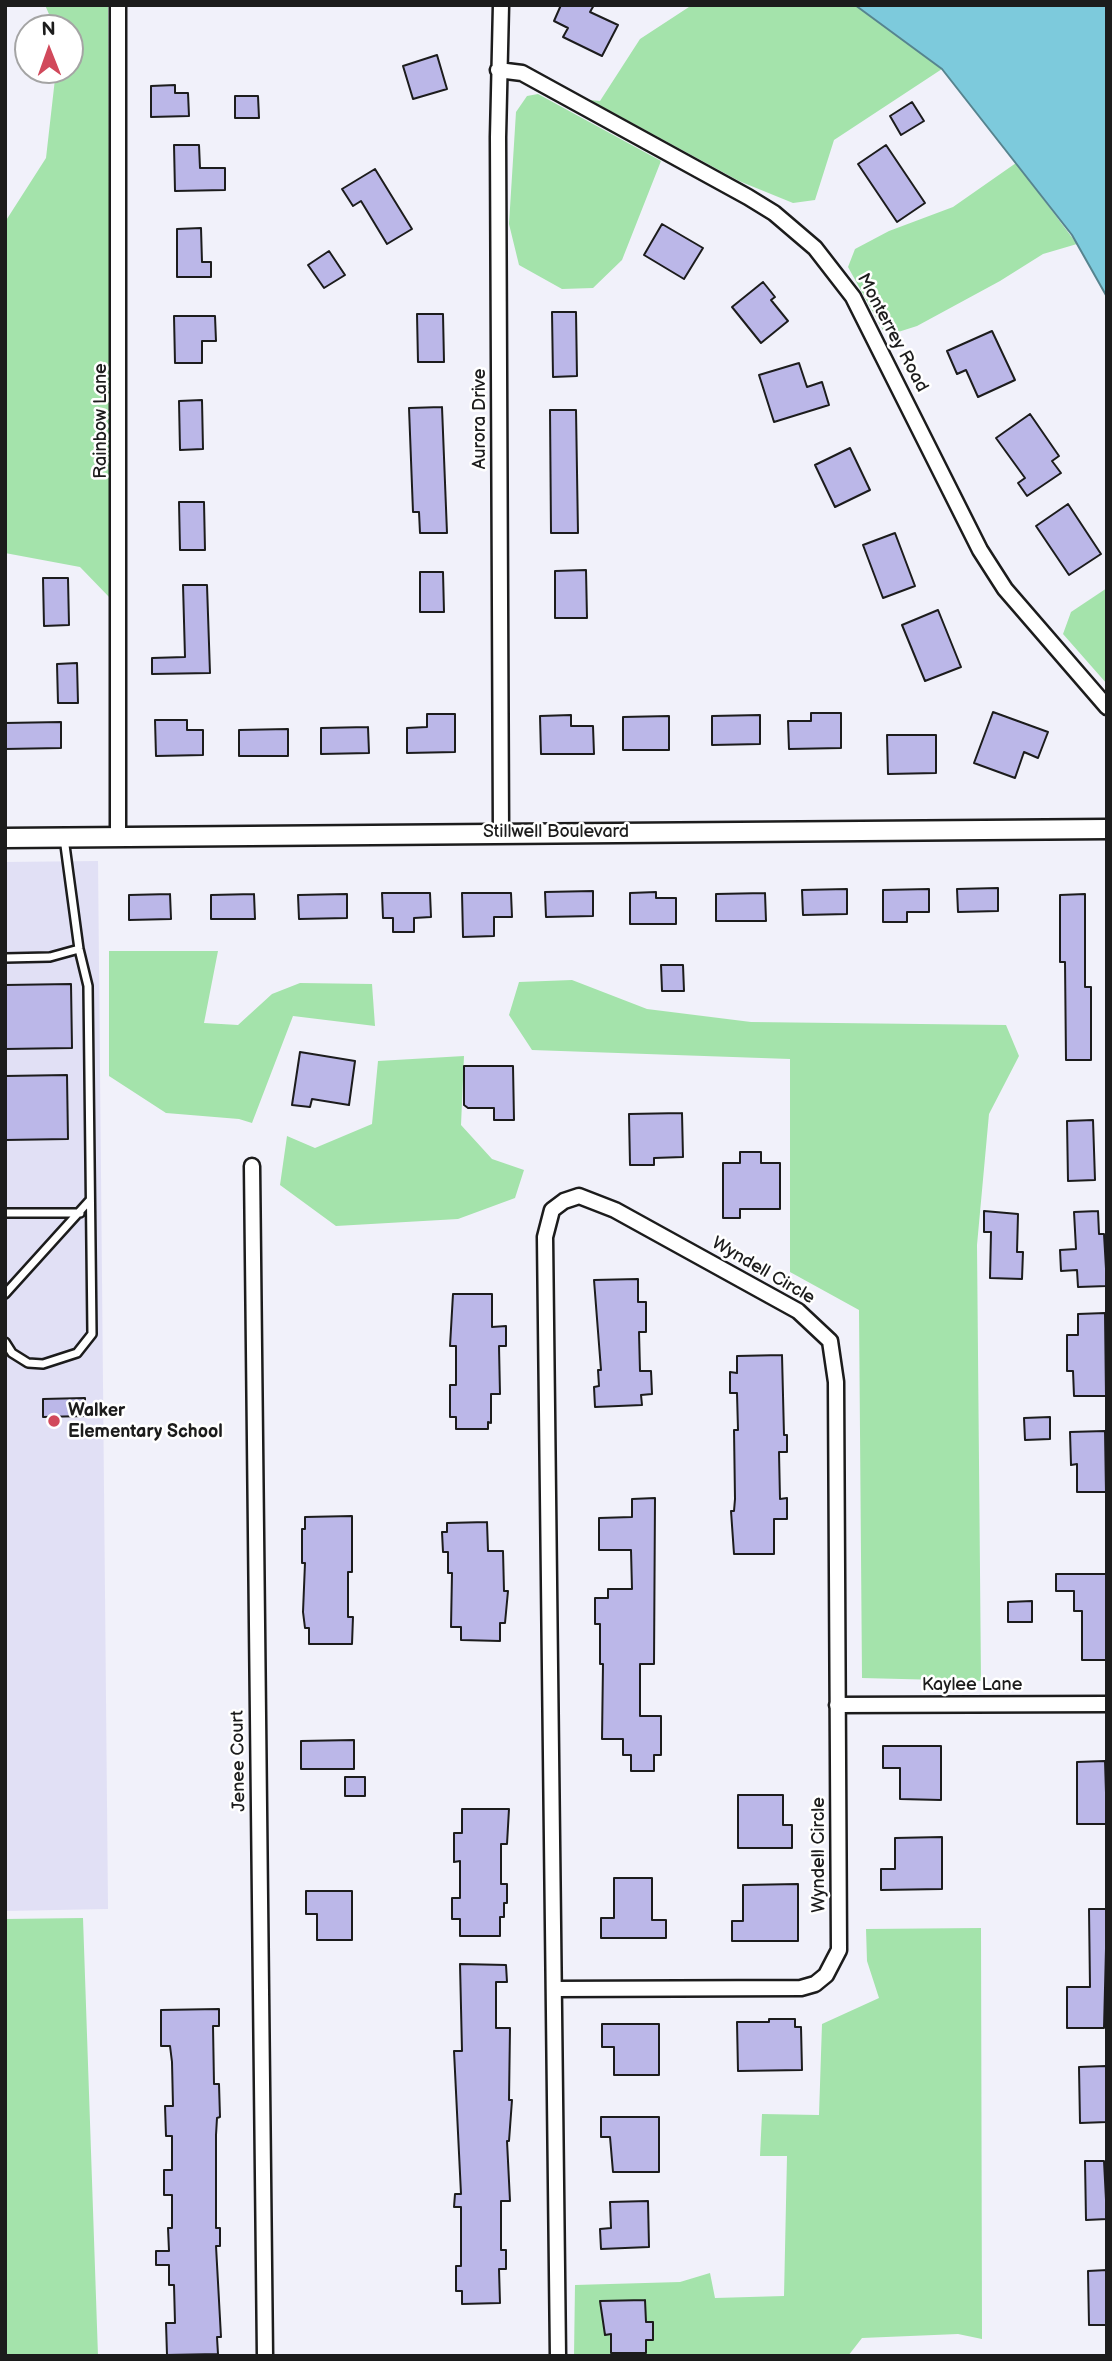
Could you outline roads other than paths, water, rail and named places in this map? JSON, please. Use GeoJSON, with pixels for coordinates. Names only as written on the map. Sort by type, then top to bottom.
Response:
{"type":"FeatureCollection","features":[{"type":"Feature","properties":{"kind":"street","name":"Rainbow Lane"},"geometry":{"type":"LineString","coordinates":[[118,5],[118,837]]}},
{"type":"Feature","properties":{"kind":"street","name":"Aurora Drive"},"geometry":{"type":"LineString","coordinates":[[501,5],[498,70],[501,832]]}},
{"type":"Feature","properties":{"kind":"street","name":"Monterrey Road"},"geometry":{"type":"LineString","coordinates":[[498,70],[522,73],[748,197],[774,213],[815,248],[853,297],[980,550],[1021,611],[1107,707]]}},
{"type":"Feature","properties":{"kind":"street","name":"Stillwell Boulevard"},"geometry":{"type":"LineString","coordinates":[[5,838],[1107,829]]}},
{"type":"Feature","properties":{"kind":"street","name":"Jenee Court"},"geometry":{"type":"LineString","coordinates":[[252,1166],[265,2356]]}},
{"type":"Feature","properties":{"kind":"street","name":"Wyndell Circle"},"geometry":{"type":"LineString","coordinates":[[554,1989],[801,1988],[815,1984],[826,1975],[839,1950],[836,1382],[830,1340],[798,1311],[615,1210],[579,1196],[564,1201],[552,1210],[545,1237],[558,2356]]}},
{"type":"Feature","properties":{"kind":"street","name":"Kaylee Lane"},"geometry":{"type":"LineString","coordinates":[[837,1705],[1107,1704]]}},
{"type":"Feature","properties":{"kind":"lane"},"geometry":{"type":"LineString","coordinates":[[5,1342],[12,1353],[28,1363],[43,1364],[66,1359],[86,1345],[92,1334],[88,986],[79,949],[64,838]]}},
{"type":"Feature","properties":{"kind":"lane"},"geometry":{"type":"LineString","coordinates":[[5,958],[50,957],[79,949]]}},
{"type":"Feature","properties":{"kind":"lane"},"geometry":{"type":"LineString","coordinates":[[5,1294],[91,1200]]}},
{"type":"Feature","properties":{"kind":"lane"},"geometry":{"type":"LineString","coordinates":[[5,1213],[80,1213]]}},
{"type":"Feature","properties":{"kind":"water"},"geometry":{"type":"Polygon","coordinates":[[[855,5],[1107,5],[1107,297],[1072,235],[942,69],[855,5]]]}},
{"type":"Feature","properties":{"kind":"place","name":"Walker Elementary School"},"geometry":{"type":"Point","coordinates":[54,1421]}}]}
